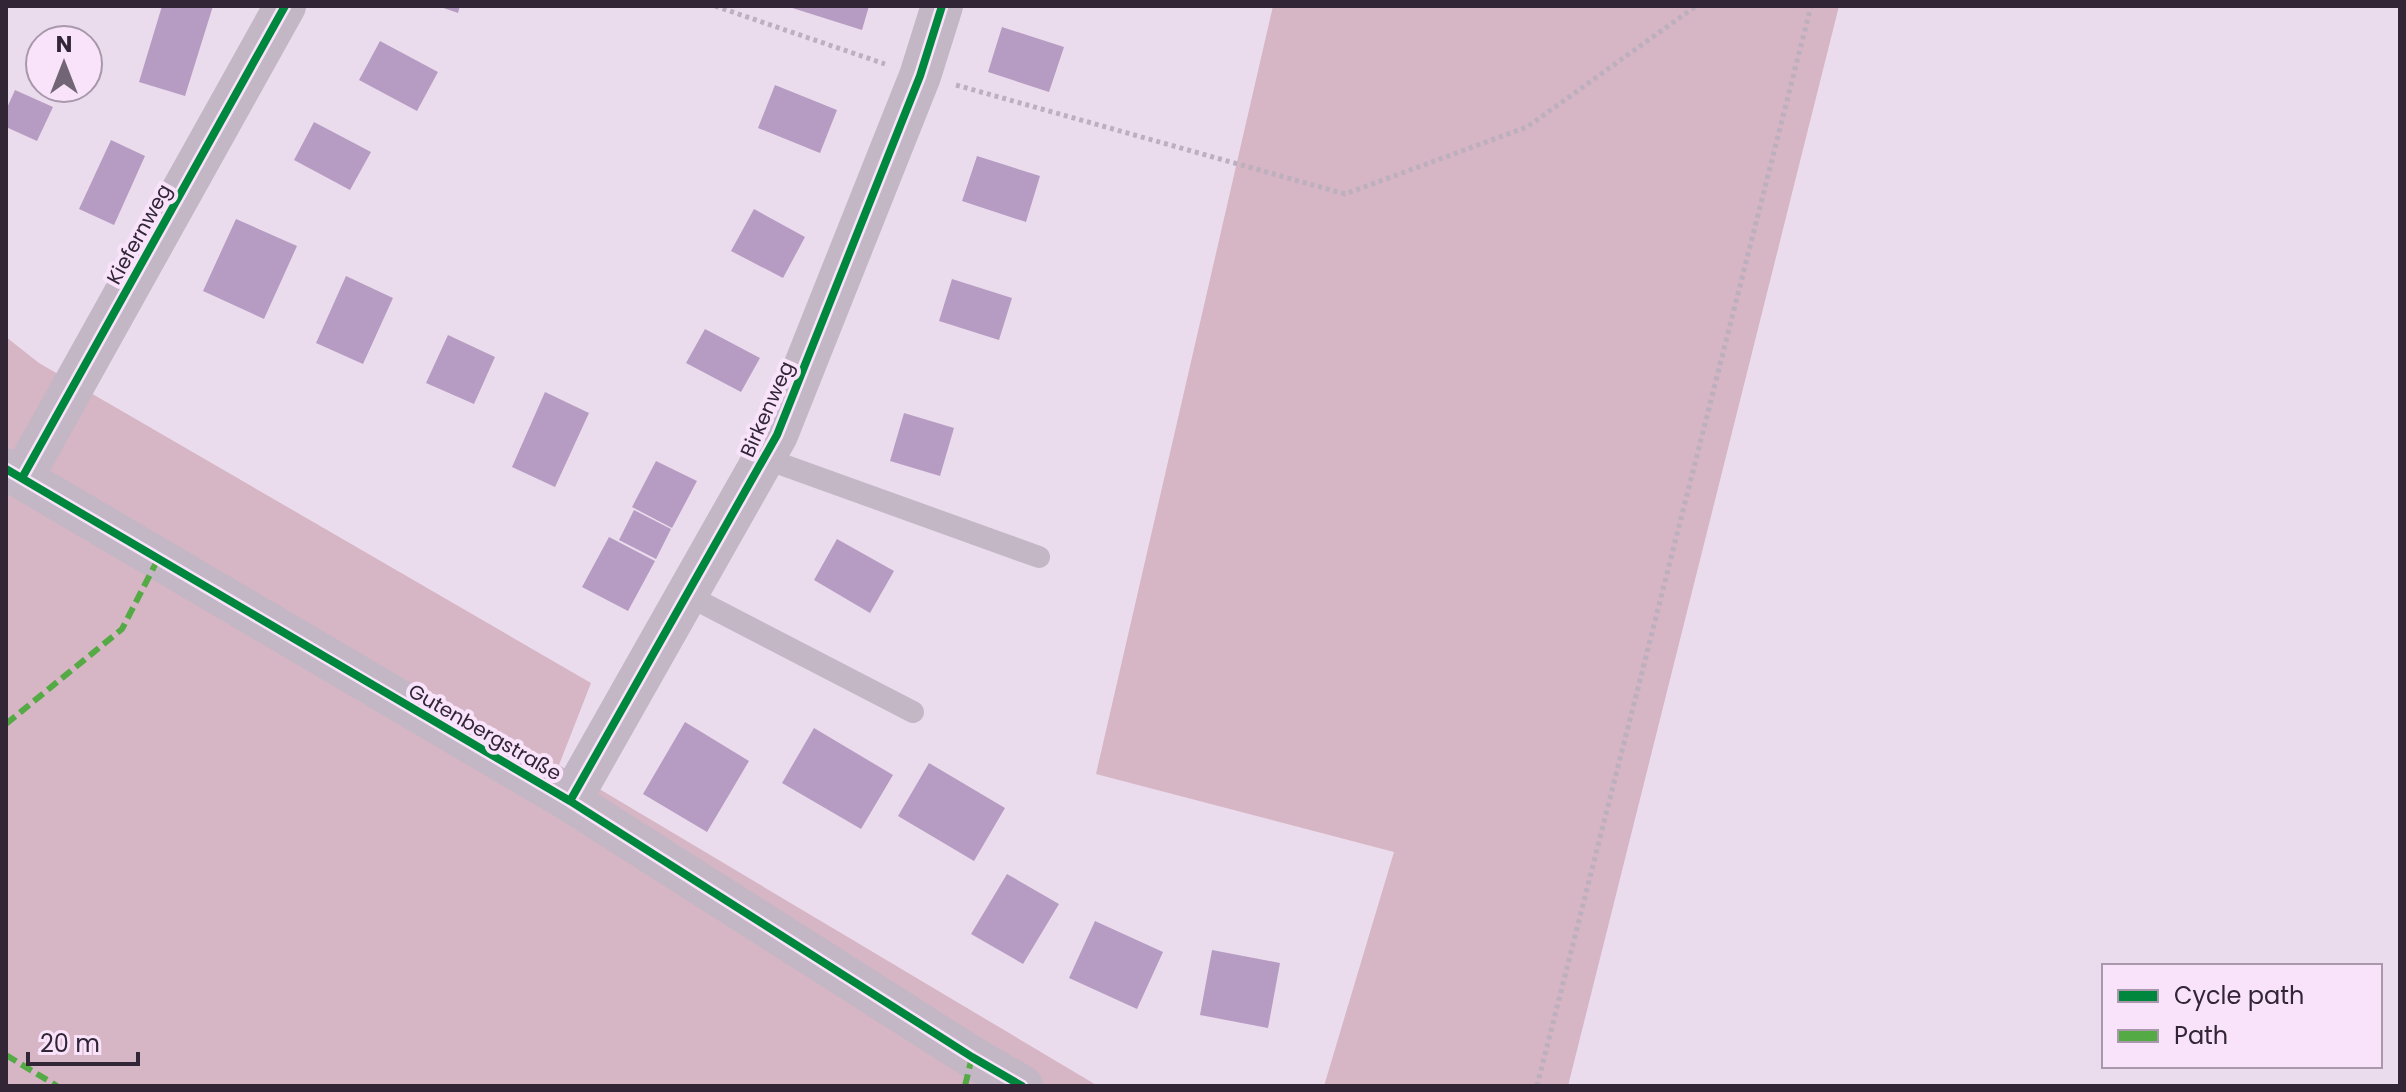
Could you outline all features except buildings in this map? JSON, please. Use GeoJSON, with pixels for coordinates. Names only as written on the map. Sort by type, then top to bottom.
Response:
{"type":"FeatureCollection","features":[{"type":"Feature","properties":{"kind":"street","name":"Kiefernweg"},"geometry":{"type":"LineString","coordinates":[[14,474],[285,6]]}},
{"type":"Feature","properties":{"kind":"street","name":"Birkenweg"},"geometry":{"type":"LineString","coordinates":[[570,801],[777,435],[920,76],[942,6]]}},
{"type":"Feature","properties":{"kind":"street","name":"Gutenbergstraße"},"geometry":{"type":"LineString","coordinates":[[14,474],[570,801],[1022,1086]]}},
{"type":"Feature","properties":{"kind":"lane"},"geometry":{"type":"LineString","coordinates":[[764,458],[1039,557]]}},
{"type":"Feature","properties":{"kind":"lane"},"geometry":{"type":"LineString","coordinates":[[687,595],[913,712]]}},
{"type":"Feature","properties":{"kind":"path"},"geometry":{"type":"LineString","coordinates":[[715,6],[920,76],[1345,194],[1527,127],[1696,6]]}},
{"type":"Feature","properties":{"kind":"path"},"geometry":{"type":"LineString","coordinates":[[1537,1086],[1811,6]]}},
{"type":"Feature","properties":{"kind":"shaded area"},"geometry":{"type":"Polygon","coordinates":[[[1273,6],[1839,6],[1568,1086],[1324,1086],[1394,852],[1096,774],[1273,6]]]}},
{"type":"Feature","properties":{"kind":"shaded area"},"geometry":{"type":"Polygon","coordinates":[[[6,337],[39,363],[591,683],[559,765],[1098,1086],[6,1086],[6,337]]]}},
{"type":"Feature","properties":{"kind":"marked path"},"geometry":{"type":"LineString","coordinates":[[6,724],[122,629],[158,559]]}},
{"type":"Feature","properties":{"kind":"marked path"},"geometry":{"type":"LineString","coordinates":[[6,1055],[57,1086]]}},
{"type":"Feature","properties":{"kind":"marked path"},"geometry":{"type":"LineString","coordinates":[[965,1086],[972,1057]]}},
{"type":"Feature","properties":{"kind":"cycle path"},"geometry":{"type":"LineString","coordinates":[[22,478],[285,6]]}},
{"type":"Feature","properties":{"kind":"cycle path"},"geometry":{"type":"LineString","coordinates":[[570,801],[777,435],[920,76],[942,6]]}},
{"type":"Feature","properties":{"kind":"cycle path"},"geometry":{"type":"LineString","coordinates":[[6,469],[570,801],[1022,1086]]}}]}
